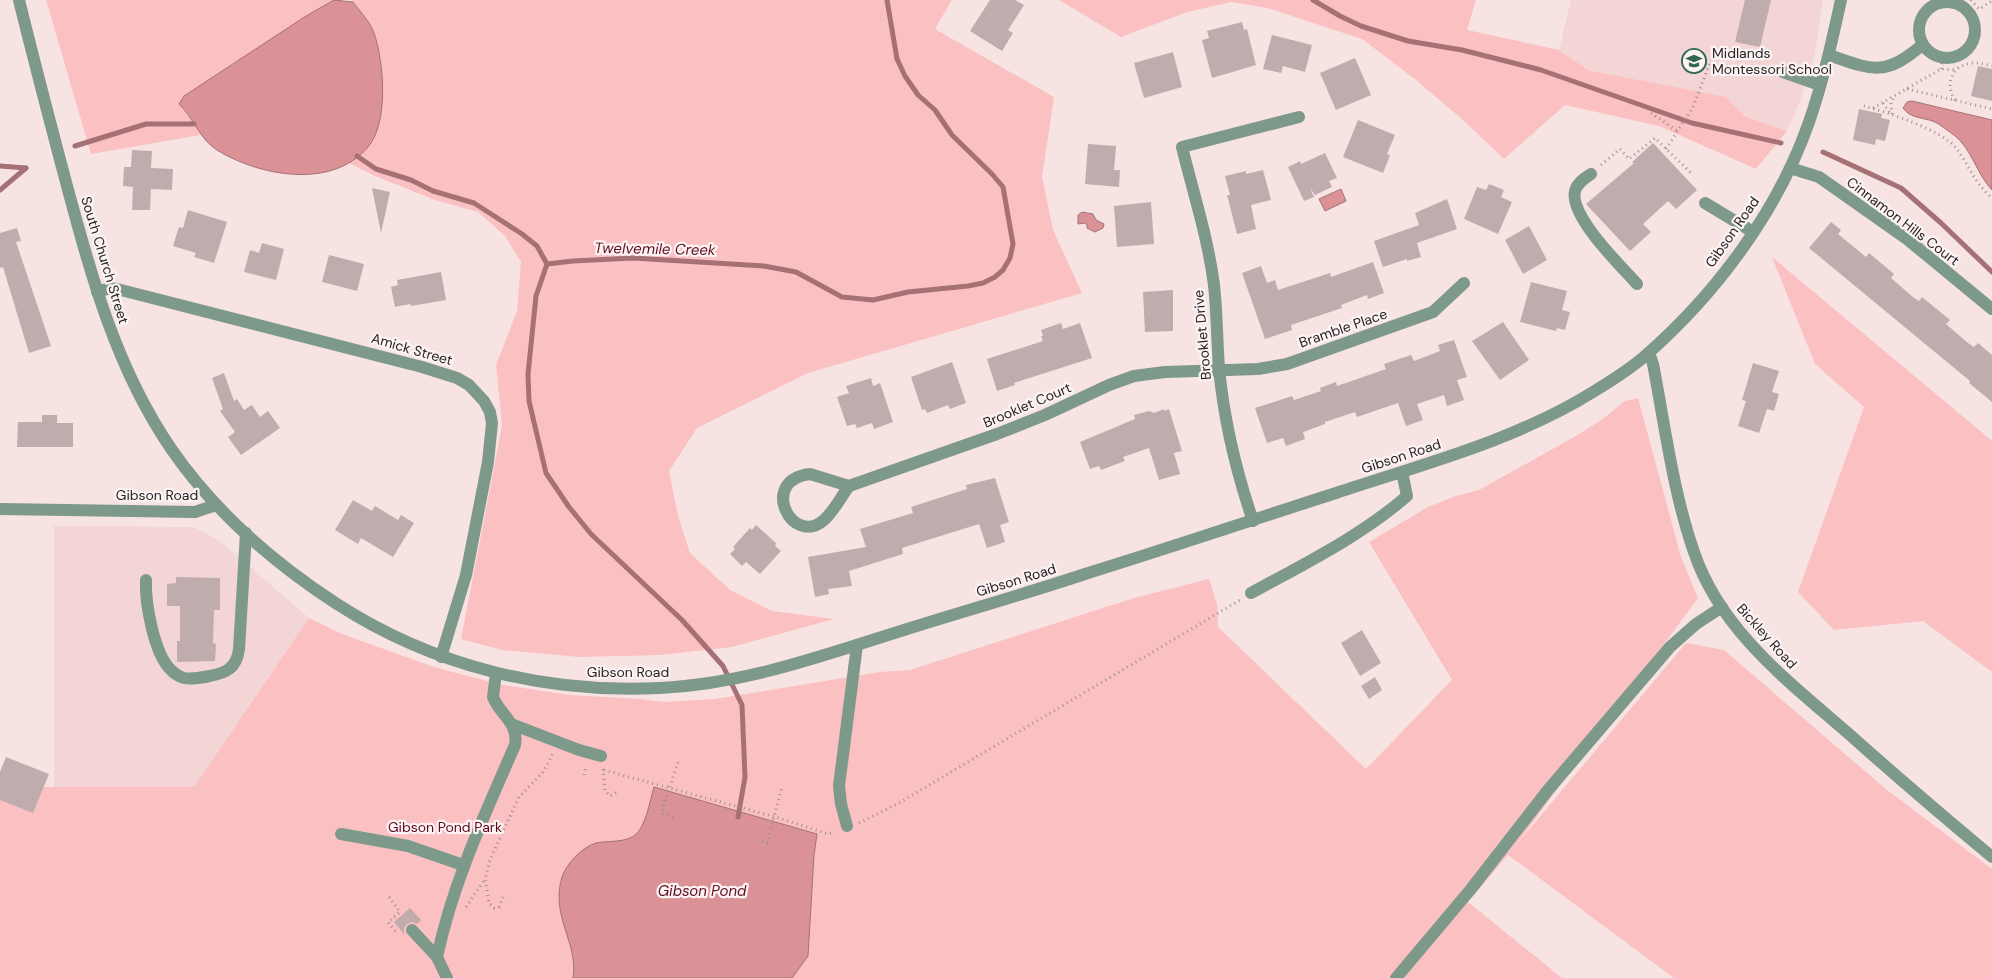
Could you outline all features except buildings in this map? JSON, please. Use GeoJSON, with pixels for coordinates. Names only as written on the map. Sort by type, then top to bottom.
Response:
{"type":"FeatureCollection","features":[{"type":"Feature","properties":{"kind":"street","name":"South Church Street"},"geometry":{"type":"LineString","coordinates":[[19,0],[81,239],[119,354],[141,401],[174,453],[216,505]]}},
{"type":"Feature","properties":{"kind":"street","name":"Gibson Road"},"geometry":{"type":"LineString","coordinates":[[0,509],[195,512],[216,505],[285,567],[340,606],[392,636],[441,657],[496,673],[569,686],[620,689],[663,688],[730,680],[774,670],[1253,521],[1402,472],[1547,419],[1611,381],[1649,353],[1718,280],[1753,232],[1790,168],[1807,128],[1829,55],[1841,0]]}},
{"type":"Feature","properties":{"kind":"street"},"geometry":{"type":"LineString","coordinates":[[1950,2],[1960,4],[1967,10],[1975,27],[1975,36],[1966,51],[1942,64],[1922,45],[1919,37],[1918,28],[1925,11],[1931,3],[1950,2]]}},
{"type":"Feature","properties":{"kind":"street"},"geometry":{"type":"LineString","coordinates":[[1829,55],[1857,65],[1878,69],[1895,65],[1922,45]]}},
{"type":"Feature","properties":{"kind":"street"},"geometry":{"type":"LineString","coordinates":[[1783,72],[1820,85]]}},
{"type":"Feature","properties":{"kind":"street","name":"Brooklet Drive"},"geometry":{"type":"LineString","coordinates":[[1253,521],[1240,484],[1229,438],[1219,369],[1214,284],[1206,243],[1182,147],[1299,117]]}},
{"type":"Feature","properties":{"kind":"street","name":"Cinnamon Hills Court"},"geometry":{"type":"LineString","coordinates":[[1790,168],[1819,177],[1907,239],[1992,309]]}},
{"type":"Feature","properties":{"kind":"street"},"geometry":{"type":"LineString","coordinates":[[1591,174],[1580,183],[1575,193],[1575,200],[1579,210],[1599,242],[1637,284]]}},
{"type":"Feature","properties":{"kind":"street"},"geometry":{"type":"LineString","coordinates":[[1705,202],[1753,232]]}},
{"type":"Feature","properties":{"kind":"street","name":"Bramble Place"},"geometry":{"type":"LineString","coordinates":[[1219,369],[1258,369],[1287,364],[1433,312],[1464,283]]}},
{"type":"Feature","properties":{"kind":"street","name":"Amick Street"},"geometry":{"type":"LineString","coordinates":[[97,292],[110,288],[117,289],[413,364],[457,378],[478,393],[490,412],[492,422],[491,446],[466,575],[441,657]]}},
{"type":"Feature","properties":{"kind":"street","name":"Bickley Road"},"geometry":{"type":"LineString","coordinates":[[1649,353],[1653,364],[1681,505],[1694,553],[1706,581],[1722,607],[1769,665],[1992,857]]}},
{"type":"Feature","properties":{"kind":"street","name":"Brooklet Court"},"geometry":{"type":"LineString","coordinates":[[849,486],[997,434],[1134,376],[1219,369]]}},
{"type":"Feature","properties":{"kind":"street"},"geometry":{"type":"LineString","coordinates":[[1251,593],[1334,547],[1392,509],[1407,496],[1402,472]]}},
{"type":"Feature","properties":{"kind":"street"},"geometry":{"type":"LineString","coordinates":[[810,474],[849,486],[828,516],[816,525],[808,527],[799,525],[792,520],[783,504],[786,486],[799,475],[810,474]]}},
{"type":"Feature","properties":{"kind":"street"},"geometry":{"type":"LineString","coordinates":[[146,580],[146,602],[151,627],[164,661],[170,669],[179,676],[186,678],[226,672],[236,662],[239,650],[246,533]]}},
{"type":"Feature","properties":{"kind":"street"},"geometry":{"type":"LineString","coordinates":[[1396,978],[1471,889],[1542,797],[1670,647],[1696,624],[1722,607]]}},
{"type":"Feature","properties":{"kind":"street"},"geometry":{"type":"LineString","coordinates":[[847,826],[841,804],[840,786],[857,645]]}},
{"type":"Feature","properties":{"kind":"street"},"geometry":{"type":"LineString","coordinates":[[437,957],[444,925],[463,865],[515,745],[514,725],[493,697],[496,673]]}},
{"type":"Feature","properties":{"kind":"street"},"geometry":{"type":"LineString","coordinates":[[514,725],[600,760]]}},
{"type":"Feature","properties":{"kind":"street"},"geometry":{"type":"LineString","coordinates":[[341,834],[408,846],[463,865]]}},
{"type":"Feature","properties":{"kind":"street"},"geometry":{"type":"LineString","coordinates":[[412,930],[437,957],[448,978]]}},
{"type":"Feature","properties":{"kind":"path"},"geometry":{"type":"LineString","coordinates":[[1971,0],[1979,9],[1992,2]]}},
{"type":"Feature","properties":{"kind":"path"},"geometry":{"type":"LineString","coordinates":[[1666,148],[1693,107],[1711,60]]}},
{"type":"Feature","properties":{"kind":"path"},"geometry":{"type":"LineString","coordinates":[[1956,100],[1951,92],[1949,82],[1950,77],[1956,70],[1973,62],[1992,66]]}},
{"type":"Feature","properties":{"kind":"path"},"geometry":{"type":"LineString","coordinates":[[1873,108],[1907,89],[1942,64],[1956,70]]}},
{"type":"Feature","properties":{"kind":"path"},"geometry":{"type":"LineString","coordinates":[[1907,89],[1992,109]]}},
{"type":"Feature","properties":{"kind":"path"},"geometry":{"type":"LineString","coordinates":[[1892,114],[1891,103],[1896,95]]}},
{"type":"Feature","properties":{"kind":"path"},"geometry":{"type":"LineString","coordinates":[[1883,103],[1892,114]]}},
{"type":"Feature","properties":{"kind":"path"},"geometry":{"type":"LineString","coordinates":[[1864,106],[1892,114],[1951,142],[1976,182],[1992,198]]}},
{"type":"Feature","properties":{"kind":"path"},"geometry":{"type":"LineString","coordinates":[[1651,113],[1677,131]]}},
{"type":"Feature","properties":{"kind":"path"},"geometry":{"type":"LineString","coordinates":[[1591,174],[1620,149],[1629,159],[1655,138],[1692,174]]}},
{"type":"Feature","properties":{"kind":"path"},"geometry":{"type":"LineString","coordinates":[[604,770],[775,817],[829,834],[840,831],[847,826],[862,823],[899,803],[1251,593]]}},
{"type":"Feature","properties":{"kind":"path"},"geometry":{"type":"LineString","coordinates":[[503,897],[499,907],[494,908],[489,903],[485,879],[487,867],[519,798],[544,771],[555,749]]}},
{"type":"Feature","properties":{"kind":"path"},"geometry":{"type":"LineString","coordinates":[[673,817],[661,813],[679,759]]}},
{"type":"Feature","properties":{"kind":"path"},"geometry":{"type":"LineString","coordinates":[[600,760],[604,770],[605,791],[610,796],[619,791]]}},
{"type":"Feature","properties":{"kind":"path"},"geometry":{"type":"LineString","coordinates":[[584,775],[585,769],[589,764]]}},
{"type":"Feature","properties":{"kind":"path"},"geometry":{"type":"LineString","coordinates":[[757,840],[766,843],[775,817],[782,787]]}},
{"type":"Feature","properties":{"kind":"shaded area","name":"Midlands Montessori School"},"geometry":{"type":"Polygon","coordinates":[[[1571,0],[1823,0],[1815,53],[1800,101],[1787,131],[1744,116],[1726,97],[1588,70],[1559,50],[1571,0]]]}},
{"type":"Feature","properties":{"kind":"shaded area"},"geometry":{"type":"Polygon","coordinates":[[[54,526],[194,527],[220,541],[309,618],[194,787],[54,787],[54,526]]]}},
{"type":"Feature","properties":{"kind":"green space"},"geometry":{"type":"Polygon","coordinates":[[[46,0],[334,0],[306,16],[179,104],[185,109],[200,135],[91,154],[46,0]]]}},
{"type":"Feature","properties":{"kind":"green space"},"geometry":{"type":"Polygon","coordinates":[[[351,0],[952,0],[935,29],[1054,97],[1042,176],[1053,230],[1082,293],[808,373],[697,428],[669,471],[678,516],[690,553],[730,590],[772,611],[834,619],[732,647],[660,655],[580,657],[502,650],[461,639],[502,426],[496,365],[517,311],[521,262],[505,236],[478,212],[432,199],[349,163],[367,148],[375,133],[382,105],[383,89],[380,58],[373,32],[364,15],[351,0]]]}},
{"type":"Feature","properties":{"kind":"green space"},"geometry":{"type":"Polygon","coordinates":[[[1059,0],[1476,0],[1467,30],[1559,50],[1588,70],[1726,97],[1744,116],[1787,131],[1756,169],[1659,126],[1565,105],[1504,159],[1462,119],[1416,80],[1362,39],[1268,8],[1231,2],[1187,12],[1121,37],[1059,0]]]}},
{"type":"Feature","properties":{"kind":"green space"},"geometry":{"type":"Polygon","coordinates":[[[1772,257],[1992,441],[1992,672],[1923,621],[1834,630],[1798,592],[1864,407],[1815,364],[1772,257]]]}},
{"type":"Feature","properties":{"kind":"green space","name":"Gibson Pond Park"},"geometry":{"type":"Polygon","coordinates":[[[1638,398],[1681,557],[1698,598],[1516,845],[1686,643],[1724,650],[1887,790],[1992,869],[1992,978],[1674,978],[1508,855],[1468,902],[1562,978],[0,978],[0,787],[194,787],[309,618],[342,634],[437,668],[503,685],[570,695],[664,702],[715,699],[880,672],[910,670],[1134,598],[1209,579],[1217,604],[1218,627],[1366,769],[1452,680],[1369,542],[1428,507],[1453,497],[1479,490],[1574,437],[1600,421],[1625,401],[1638,398]]]}},
{"type":"Feature","properties":{"kind":"water"},"geometry":{"type":"Polygon","coordinates":[[[334,0],[353,2],[370,25],[377,45],[382,75],[382,108],[375,136],[368,147],[353,161],[335,169],[315,174],[274,172],[253,167],[217,150],[201,134],[179,104],[184,96],[306,16],[334,0]]]}},
{"type":"Feature","properties":{"kind":"water"},"geometry":{"type":"Polygon","coordinates":[[[1912,101],[1992,120],[1992,190],[1970,154],[1954,135],[1935,122],[1906,112],[1903,108],[1907,102],[1912,101]]]}},
{"type":"Feature","properties":{"kind":"water"},"geometry":{"type":"Polygon","coordinates":[[[1341,189],[1346,201],[1325,211],[1319,199],[1341,189]]]}},
{"type":"Feature","properties":{"kind":"water"},"geometry":{"type":"Polygon","coordinates":[[[1082,212],[1093,214],[1096,220],[1104,224],[1103,228],[1095,232],[1087,228],[1085,223],[1078,224],[1078,215],[1082,212]]]}},
{"type":"Feature","properties":{"kind":"water","name":"Gibson Pond"},"geometry":{"type":"Polygon","coordinates":[[[654,787],[817,834],[808,956],[792,978],[573,978],[574,965],[572,953],[560,905],[559,891],[562,877],[567,866],[590,845],[625,840],[635,835],[644,821],[654,787]]]}},
{"type":"Feature","properties":{"kind":"waterway","name":"Twelvemile Creek"},"geometry":{"type":"LineString","coordinates":[[547,264],[633,258],[764,266],[796,272],[842,297],[873,300],[908,292],[968,286],[983,283],[995,277],[1003,270],[1010,258],[1013,244],[1003,187],[952,135],[935,110],[918,95],[905,76],[897,59],[887,0]]}},
{"type":"Feature","properties":{"kind":"waterway"},"geometry":{"type":"LineString","coordinates":[[1313,0],[1361,26],[1408,41],[1462,50],[1541,70],[1692,123],[1781,143]]}},
{"type":"Feature","properties":{"kind":"waterway"},"geometry":{"type":"LineString","coordinates":[[75,146],[146,124],[194,124]]}},
{"type":"Feature","properties":{"kind":"waterway"},"geometry":{"type":"LineString","coordinates":[[1823,152],[1901,188],[1992,272]]}},
{"type":"Feature","properties":{"kind":"waterway"},"geometry":{"type":"LineString","coordinates":[[357,156],[376,169],[411,180],[433,191],[474,203],[537,246],[547,264]]}},
{"type":"Feature","properties":{"kind":"waterway"},"geometry":{"type":"LineString","coordinates":[[0,166],[26,168]]}},
{"type":"Feature","properties":{"kind":"waterway"},"geometry":{"type":"LineString","coordinates":[[0,190],[26,168]]}},
{"type":"Feature","properties":{"kind":"waterway","name":"Twelvemile Creek"},"geometry":{"type":"LineString","coordinates":[[547,264],[536,296],[528,374],[529,401],[546,473],[569,507],[591,534],[682,620],[723,666],[742,705],[745,777],[738,817]]}},
{"type":"Feature","properties":{"kind":"place","name":"Midlands Montessori School"},"geometry":{"type":"Point","coordinates":[1694,61]}}]}
